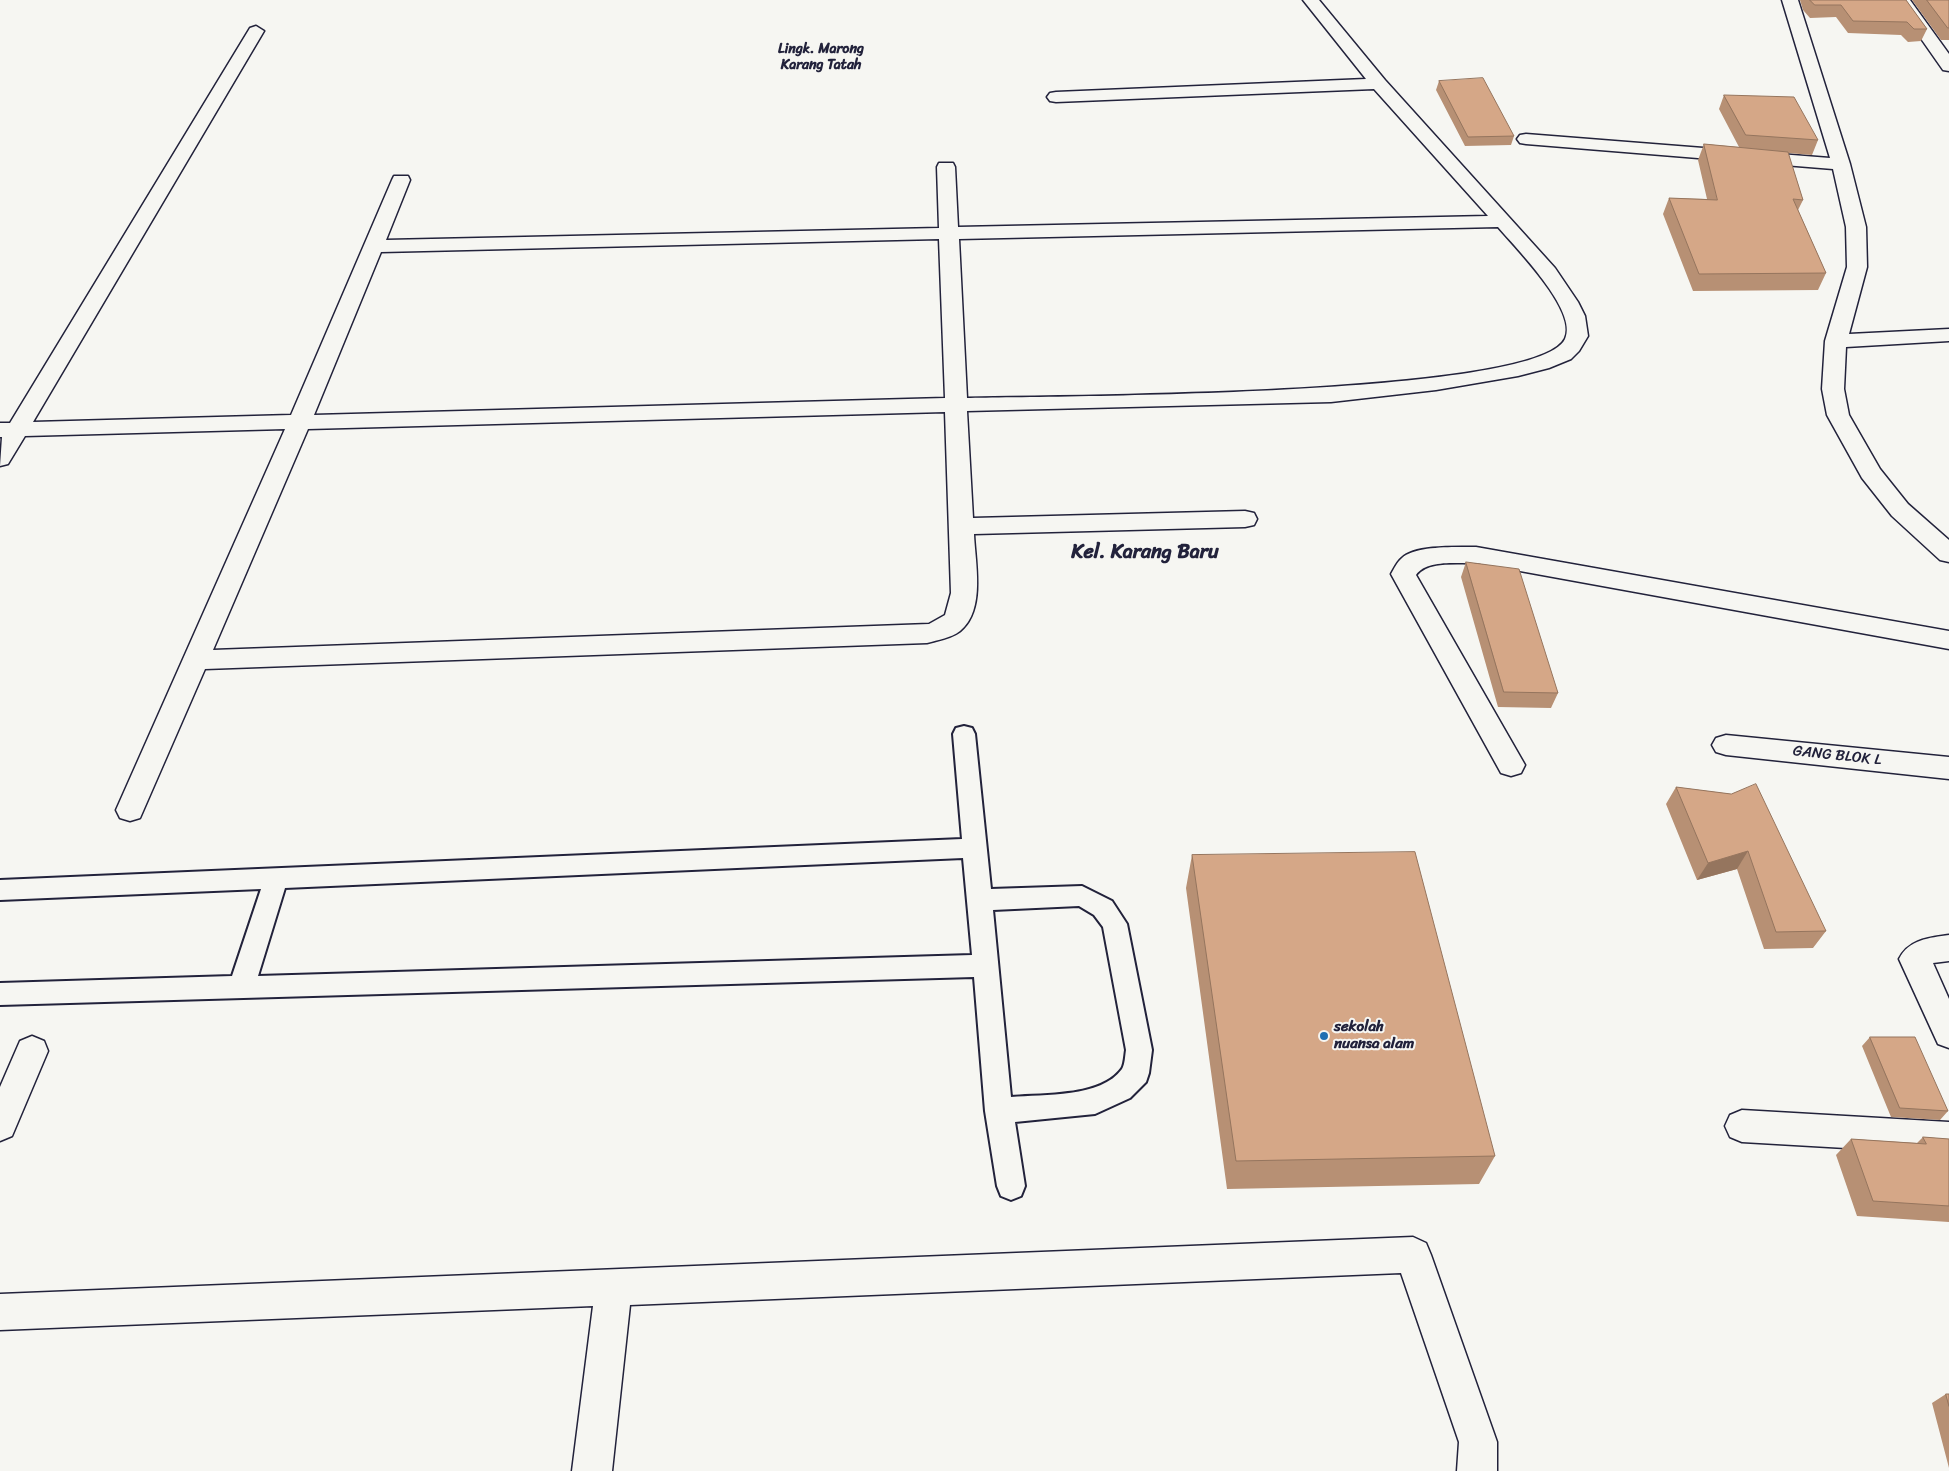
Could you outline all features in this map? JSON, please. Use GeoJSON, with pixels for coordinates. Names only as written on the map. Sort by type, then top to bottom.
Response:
{"type":"FeatureCollection","features":[{"type":"Feature","properties":{"kind":"street"},"geometry":{"type":"LineString","coordinates":[[9,429],[1331,395],[1400,390],[1493,374],[1543,362],[1565,353],[1576,342],[1579,331],[1570,302],[1503,221],[1379,84],[1311,0]]}},
{"type":"Feature","properties":{"kind":"street"},"geometry":{"type":"LineString","coordinates":[[1790,0],[1841,164],[1856,227],[1857,267],[1836,341],[1833,389],[1838,415],[1870,473],[1900,510],[1949,554]]}},
{"type":"Feature","properties":{"kind":"street"},"geometry":{"type":"LineString","coordinates":[[1902,0],[1949,66]]}},
{"type":"Feature","properties":{"kind":"street"},"geometry":{"type":"LineString","coordinates":[[0,459],[9,429],[256,31]]}},
{"type":"Feature","properties":{"kind":"street"},"geometry":{"type":"LineString","coordinates":[[1056,97],[1379,84]]}},
{"type":"Feature","properties":{"kind":"street"},"geometry":{"type":"LineString","coordinates":[[1526,139],[1841,164]]}},
{"type":"Feature","properties":{"kind":"street"},"geometry":{"type":"LineString","coordinates":[[194,660],[927,634],[947,629],[961,613],[964,593],[946,167]]}},
{"type":"Feature","properties":{"kind":"street"},"geometry":{"type":"LineString","coordinates":[[130,810],[300,421],[401,180]]}},
{"type":"Feature","properties":{"kind":"street"},"geometry":{"type":"LineString","coordinates":[[374,246],[1503,221]]}},
{"type":"Feature","properties":{"kind":"street"},"geometry":{"type":"LineString","coordinates":[[1836,341],[1949,335]]}},
{"type":"Feature","properties":{"kind":"street"},"geometry":{"type":"LineString","coordinates":[[962,526],[1246,519]]}},
{"type":"Feature","properties":{"kind":"street"},"geometry":{"type":"LineString","coordinates":[[1511,765],[1404,574],[1412,562],[1441,556],[1476,555],[1949,640]]}},
{"type":"Feature","properties":{"kind":"street","name":"GANG BLOK L"},"geometry":{"type":"LineString","coordinates":[[1726,745],[1949,768]]}},
{"type":"Feature","properties":{"kind":"street"},"geometry":{"type":"LineString","coordinates":[[1949,948],[1926,951],[1915,959],[1949,1034]]}},
{"type":"Feature","properties":{"kind":"street"},"geometry":{"type":"LineString","coordinates":[[0,1126],[32,1051]]}},
{"type":"Feature","properties":{"kind":"street"},"geometry":{"type":"LineString","coordinates":[[1742,1126],[1949,1138]]}},
{"type":"Feature","properties":{"kind":"street"},"geometry":{"type":"LineString","coordinates":[[0,1312],[1414,1255],[1478,1442],[1477,1471]]}},
{"type":"Feature","properties":{"kind":"street"},"geometry":{"type":"LineString","coordinates":[[592,1471],[614,1287]]}},
{"type":"Feature","properties":{"kind":"lane"},"geometry":{"type":"LineString","coordinates":[[964,734],[999,1111],[1011,1186]]}},
{"type":"Feature","properties":{"kind":"lane"},"geometry":{"type":"LineString","coordinates":[[0,890],[276,880],[976,848]]}},
{"type":"Feature","properties":{"kind":"lane"},"geometry":{"type":"LineString","coordinates":[[241,987],[276,880]]}},
{"type":"Feature","properties":{"kind":"lane"},"geometry":{"type":"LineString","coordinates":[[979,900],[1082,896],[1102,908],[1115,924],[1139,1050],[1136,1073],[1120,1089],[1095,1102],[999,1111]]}},
{"type":"Feature","properties":{"kind":"lane"},"geometry":{"type":"LineString","coordinates":[[0,994],[986,966]]}},
{"type":"Feature","properties":{"kind":"building"},"geometry":{"type":"Polygon","coordinates":[[[1810,0],[1906,0],[1927,29],[1914,29],[1907,22],[1853,21],[1841,5],[1815,5],[1810,0]]]}},
{"type":"Feature","properties":{"kind":"building"},"geometry":{"type":"Polygon","coordinates":[[[1927,0],[1949,0],[1949,28],[1948,28],[1927,0]]]}},
{"type":"Feature","properties":{"kind":"building"},"geometry":{"type":"Polygon","coordinates":[[[1483,78],[1514,136],[1468,137],[1439,81],[1483,78]]]}},
{"type":"Feature","properties":{"kind":"building"},"geometry":{"type":"Polygon","coordinates":[[[1724,95],[1794,97],[1818,140],[1746,135],[1724,95]]]}},
{"type":"Feature","properties":{"kind":"building"},"geometry":{"type":"Polygon","coordinates":[[[1704,144],[1788,152],[1803,200],[1793,199],[1826,273],[1699,274],[1669,198],[1717,200],[1704,144]]]}},
{"type":"Feature","properties":{"kind":"building"},"geometry":{"type":"Polygon","coordinates":[[[1466,562],[1519,569],[1558,693],[1504,692],[1466,562]]]}},
{"type":"Feature","properties":{"kind":"building"},"geometry":{"type":"Polygon","coordinates":[[[1756,784],[1826,931],[1776,932],[1748,851],[1708,863],[1676,787],[1731,794],[1756,784]]]}},
{"type":"Feature","properties":{"kind":"building","name":"sekolah nuansa alam"},"geometry":{"type":"Polygon","coordinates":[[[1415,852],[1495,1156],[1236,1161],[1192,855],[1415,852]]]}},
{"type":"Feature","properties":{"kind":"building"},"geometry":{"type":"Polygon","coordinates":[[[1870,1037],[1915,1037],[1948,1111],[1900,1108],[1870,1037]]]}},
{"type":"Feature","properties":{"kind":"building"},"geometry":{"type":"Polygon","coordinates":[[[1923,1137],[1949,1139],[1949,1206],[1873,1201],[1851,1139],[1926,1144],[1923,1137]]]}},
{"type":"Feature","properties":{"kind":"building"},"geometry":{"type":"Polygon","coordinates":[[[1946,1394],[1949,1394],[1949,1406],[1946,1394]]]}},
{"type":"Feature","properties":{"kind":"place","name":"sekolah nuansa alam"},"geometry":{"type":"Point","coordinates":[1324,1036]}},
{"type":"Feature","properties":{"kind":"district","name":"Lingk. Marong Karang Tatah"},"geometry":{"type":"Point","coordinates":[821,58]}},
{"type":"Feature","properties":{"kind":"district","name":"Kel. Karang Baru"},"geometry":{"type":"Point","coordinates":[1145,553]}}]}
